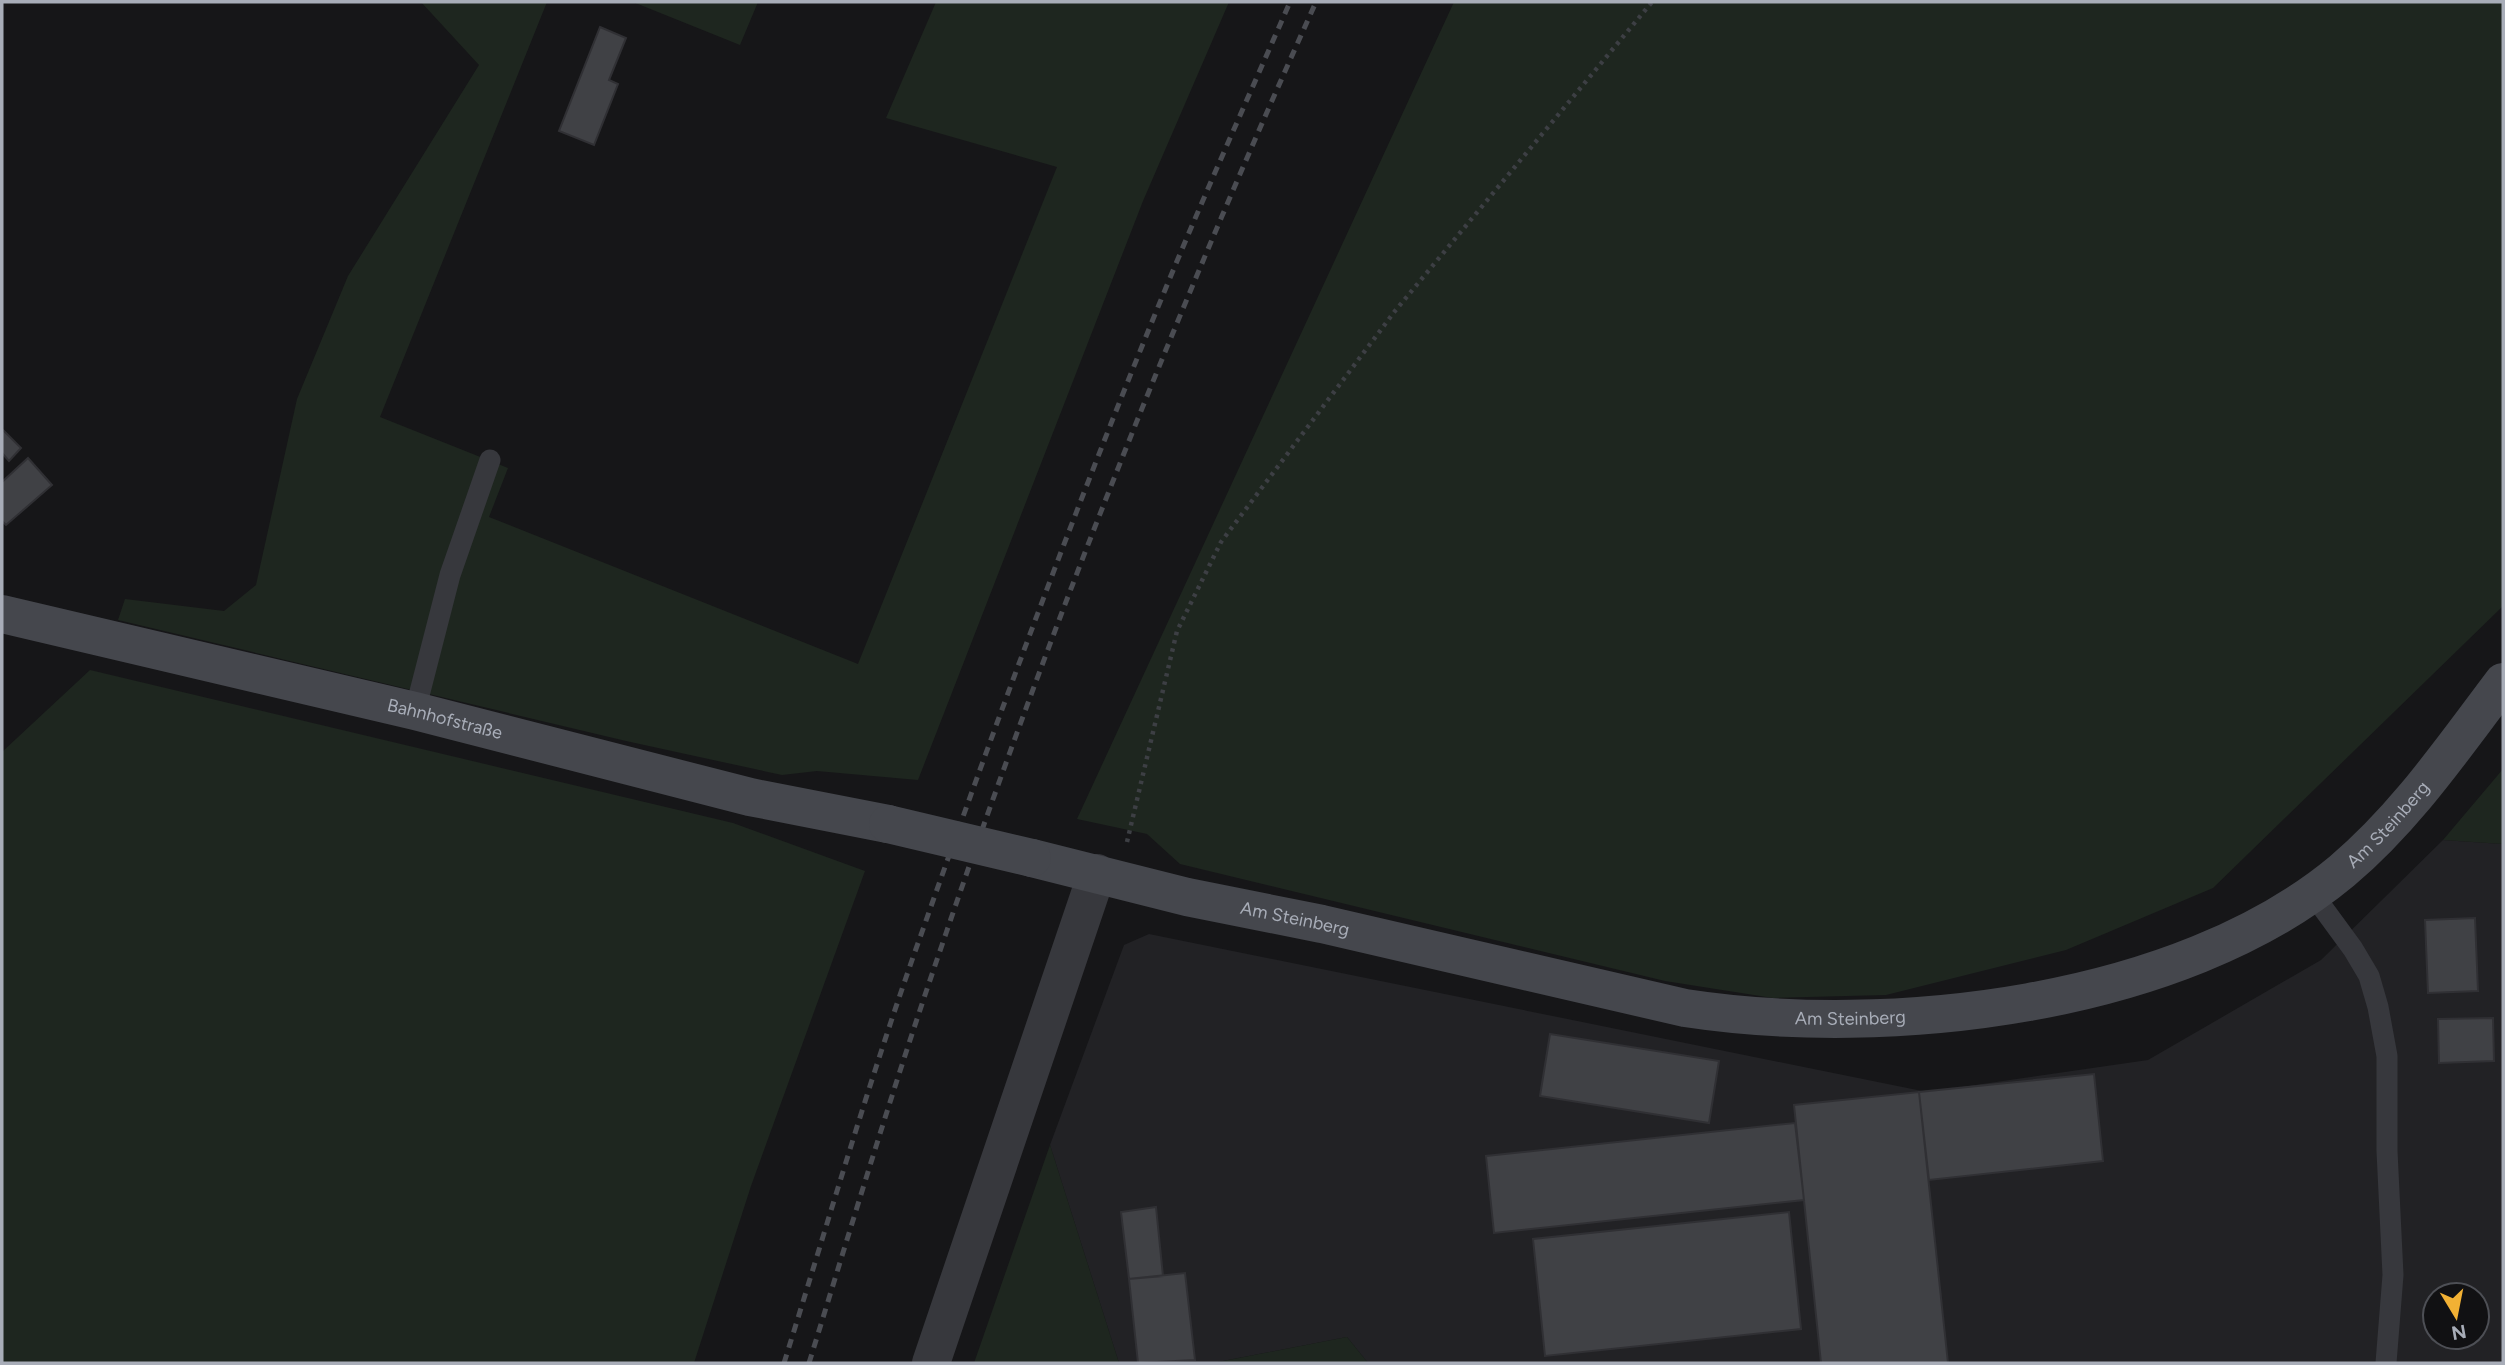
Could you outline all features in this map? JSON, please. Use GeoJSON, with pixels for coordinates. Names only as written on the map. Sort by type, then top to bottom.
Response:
{"type":"FeatureCollection","features":[{"type":"Feature","properties":{"kind":"main road","name":"Bahnhofstraße"},"geometry":{"type":"LineString","coordinates":[[2,614],[415,711],[750,797],[888,824],[1032,858]]}},
{"type":"Feature","properties":{"kind":"main road","name":"Am Steinberg"},"geometry":{"type":"LineString","coordinates":[[1032,858],[1187,897],[1322,924],[1685,1008],[1739,1016],[1799,1019],[1928,1015],[1993,1007],[2136,977],[2182,961],[2237,936],[2312,893],[2378,839],[2428,782],[2503,682]]}},
{"type":"Feature","properties":{"kind":"street"},"geometry":{"type":"LineString","coordinates":[[930,1363],[1097,873]]}},
{"type":"Feature","properties":{"kind":"lane"},"geometry":{"type":"LineString","coordinates":[[415,711],[450,575],[490,460]]}},
{"type":"Feature","properties":{"kind":"lane"},"geometry":{"type":"LineString","coordinates":[[2312,893],[2369,976],[2387,1056],[2393,1275],[2386,1363]]}},
{"type":"Feature","properties":{"kind":"path"},"geometry":{"type":"LineString","coordinates":[[1097,873],[1125,849],[1177,631],[1221,542],[1395,311],[1652,2]]}},
{"type":"Feature","properties":{"kind":"shaded area"},"geometry":{"type":"Polygon","coordinates":[[[421,2],[547,2],[380,417],[508,468],[489,517],[858,664],[1057,167],[886,118],[936,2],[1229,2],[1143,201],[918,780],[817,771],[782,775],[626,741],[118,620],[125,599],[224,611],[256,585],[297,399],[348,276],[479,65],[421,2]]]}},
{"type":"Feature","properties":{"kind":"shaded area"},"geometry":{"type":"Polygon","coordinates":[[[633,2],[758,2],[740,45],[633,2]]]}},
{"type":"Feature","properties":{"kind":"shaded area"},"geometry":{"type":"Polygon","coordinates":[[[1454,2],[2503,2],[2503,606],[2213,888],[2066,950],[1886,995],[1773,998],[1665,981],[1180,864],[1147,834],[1077,819],[1454,2]]]}},
{"type":"Feature","properties":{"kind":"shaded area"},"geometry":{"type":"Polygon","coordinates":[[[90,670],[733,823],[865,871],[751,1186],[694,1363],[2,1363],[2,752],[90,670]]]}},
{"type":"Feature","properties":{"kind":"shaded area"},"geometry":{"type":"Polygon","coordinates":[[[2503,769],[2503,844],[2443,840],[2503,769]]]}},
{"type":"Feature","properties":{"kind":"shaded area"},"geometry":{"type":"Polygon","coordinates":[[[2443,840],[2503,844],[2503,1363],[1368,1363],[1347,1337],[1213,1363],[1119,1363],[1050,1145],[1124,945],[1149,934],[1927,1092],[2148,1060],[2321,960],[2443,840]]]}},
{"type":"Feature","properties":{"kind":"shaded area"},"geometry":{"type":"Polygon","coordinates":[[[1050,1145],[1119,1363],[974,1363],[1050,1145]]]}},
{"type":"Feature","properties":{"kind":"shaded area"},"geometry":{"type":"Polygon","coordinates":[[[1347,1337],[1368,1363],[1213,1363],[1347,1337]]]}},
{"type":"Feature","properties":{"kind":"building"},"geometry":{"type":"Polygon","coordinates":[[[600,27],[626,38],[609,80],[618,84],[594,145],[559,131],[600,27]]]}},
{"type":"Feature","properties":{"kind":"building"},"geometry":{"type":"Polygon","coordinates":[[[2,429],[21,448],[9,461],[2,453],[2,429]]]}},
{"type":"Feature","properties":{"kind":"building"},"geometry":{"type":"Polygon","coordinates":[[[28,458],[52,485],[6,525],[2,521],[2,482],[28,458]]]}},
{"type":"Feature","properties":{"kind":"building"},"geometry":{"type":"Polygon","coordinates":[[[2475,918],[2478,991],[2428,993],[2425,920],[2475,918]]]}},
{"type":"Feature","properties":{"kind":"building"},"geometry":{"type":"Polygon","coordinates":[[[2493,1018],[2494,1061],[2439,1063],[2438,1019],[2493,1018]]]}},
{"type":"Feature","properties":{"kind":"building"},"geometry":{"type":"Polygon","coordinates":[[[1550,1034],[1719,1061],[1709,1123],[1540,1096],[1550,1034]]]}},
{"type":"Feature","properties":{"kind":"building"},"geometry":{"type":"Polygon","coordinates":[[[2094,1074],[2103,1161],[1929,1180],[1919,1092],[2094,1074]]]}},
{"type":"Feature","properties":{"kind":"building"},"geometry":{"type":"Polygon","coordinates":[[[1919,1092],[1948,1363],[1821,1363],[1794,1105],[1919,1092]]]}},
{"type":"Feature","properties":{"kind":"building"},"geometry":{"type":"Polygon","coordinates":[[[1795,1123],[1804,1200],[1494,1233],[1486,1156],[1795,1123]]]}},
{"type":"Feature","properties":{"kind":"building"},"geometry":{"type":"Polygon","coordinates":[[[1156,1207],[1163,1276],[1129,1279],[1121,1212],[1156,1207]]]}},
{"type":"Feature","properties":{"kind":"building"},"geometry":{"type":"Polygon","coordinates":[[[1789,1212],[1801,1329],[1545,1356],[1533,1239],[1789,1212]]]}},
{"type":"Feature","properties":{"kind":"building"},"geometry":{"type":"Polygon","coordinates":[[[1185,1273],[1195,1360],[1138,1363],[1129,1279],[1185,1273]]]}},
{"type":"Feature","properties":{"kind":"railway"},"geometry":{"type":"LineString","coordinates":[[784,1363],[903,985],[1009,690],[1165,290],[1290,2]]}},
{"type":"Feature","properties":{"kind":"railway"},"geometry":{"type":"LineString","coordinates":[[809,1363],[924,997],[1027,706],[1165,351],[1316,2]]}}]}
